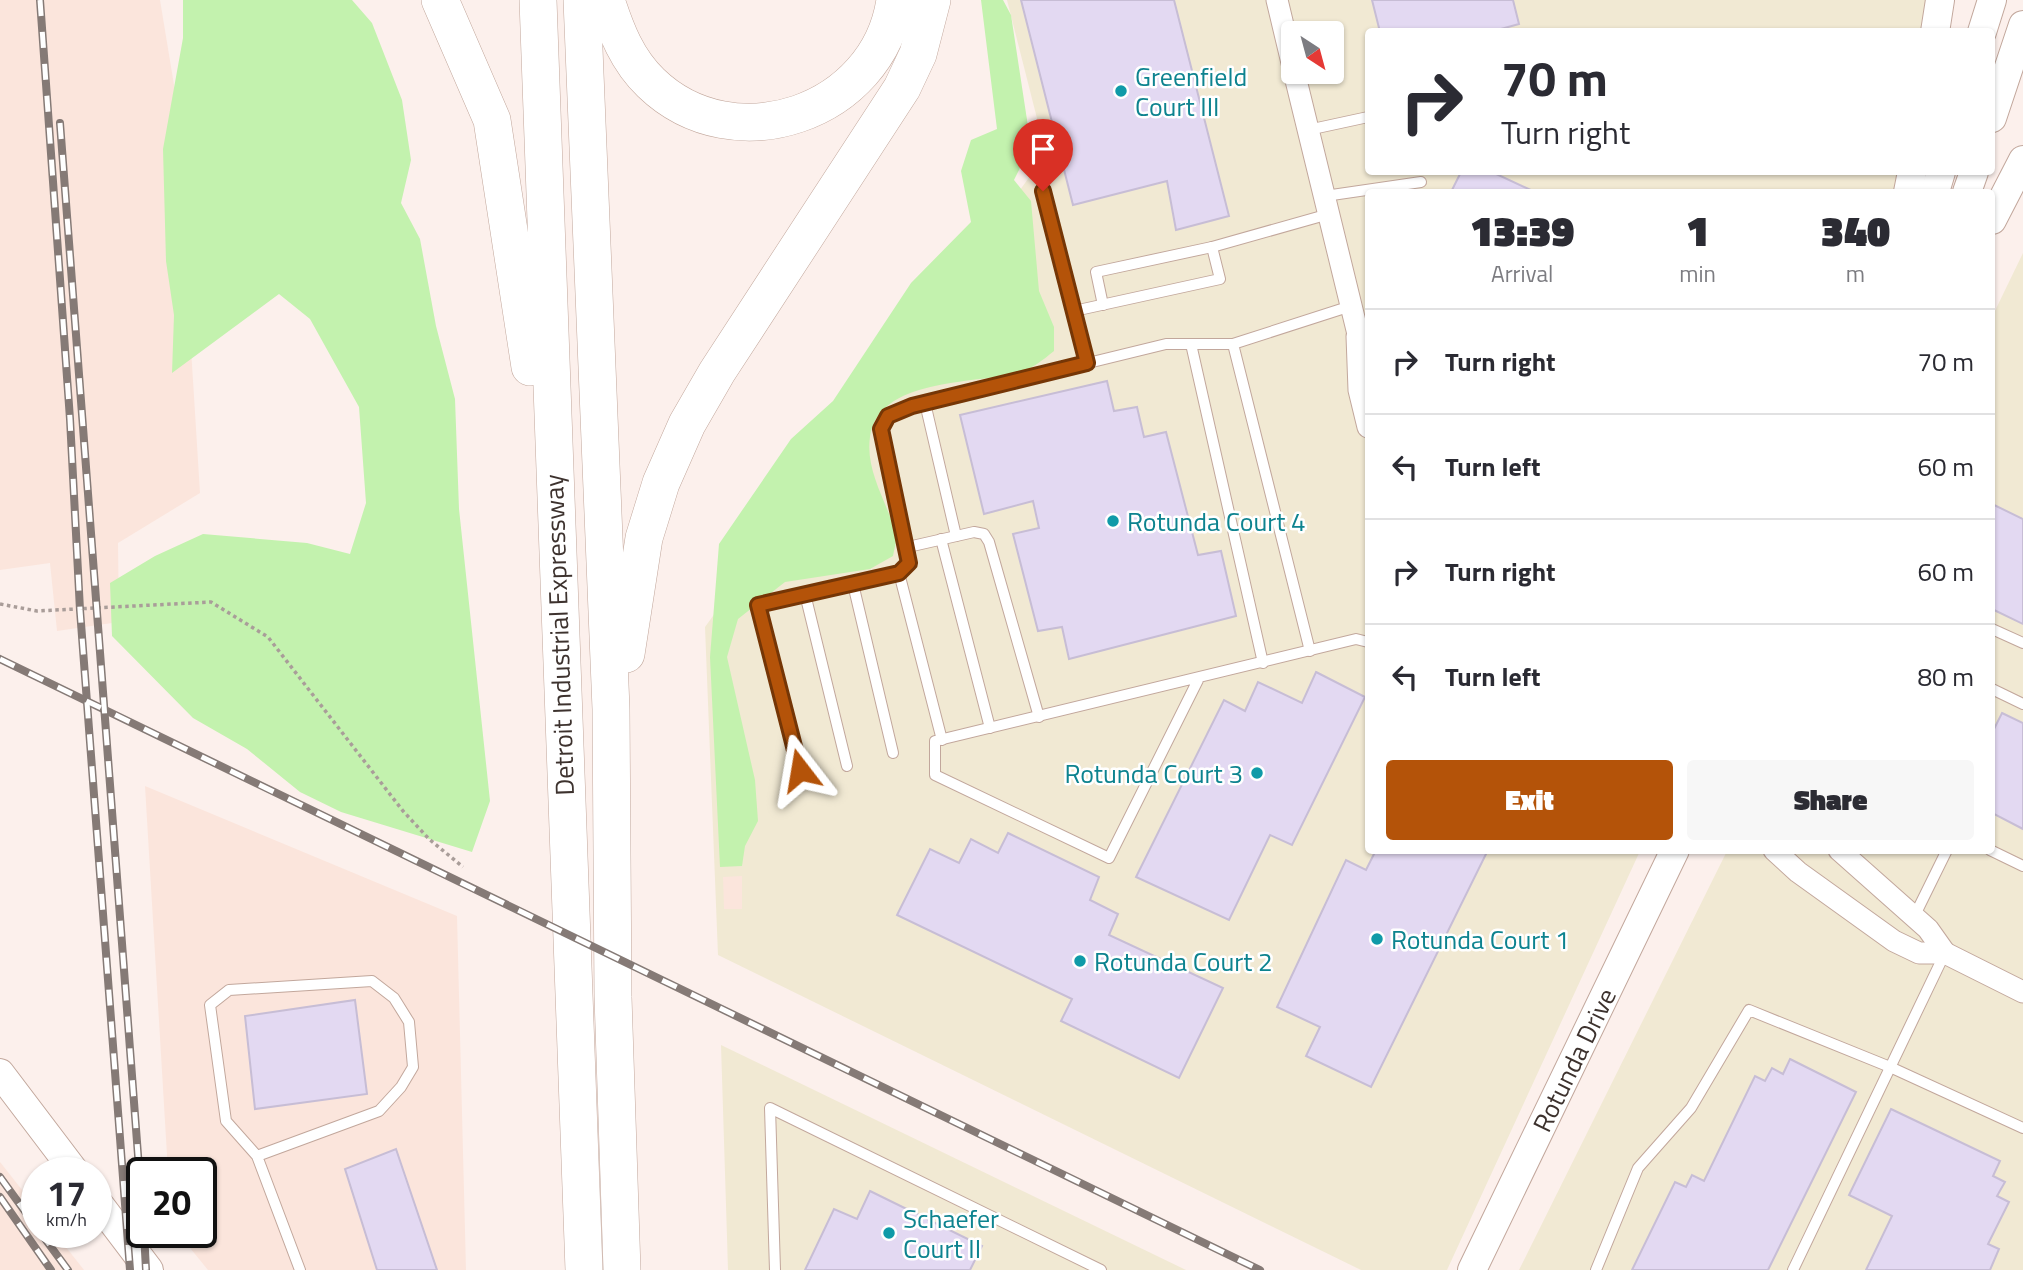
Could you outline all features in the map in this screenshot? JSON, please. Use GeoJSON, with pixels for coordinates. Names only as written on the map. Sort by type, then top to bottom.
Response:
{"type":"FeatureCollection","features":[{"type":"Feature","properties":{"kind":"highway"},"geometry":{"type":"LineString","coordinates":[[440,0],[492,120],[555,540]]}},
{"type":"Feature","properties":{"kind":"highway","name":"Detroit Industrial Expressway"},"geometry":{"type":"LineString","coordinates":[[538,0],[555,540],[584,1270]]}},
{"type":"Feature","properties":{"kind":"highway","name":"Detroit Industrial Expressway"},"geometry":{"type":"LineString","coordinates":[[582,0],[611,709],[613,997],[622,1270]]}},
{"type":"Feature","properties":{"kind":"highway"},"geometry":{"type":"LineString","coordinates":[[606,0],[616,32],[629,56],[653,85],[690,109],[731,121],[755,123],[776,121],[807,112],[841,92],[872,56],[892,18],[895,0]]}},
{"type":"Feature","properties":{"kind":"highway"},"geometry":{"type":"LineString","coordinates":[[611,709],[625,662],[644,538],[661,483],[687,424],[717,372],[902,88],[918,54],[932,0]]}},
{"type":"Feature","properties":{"kind":"main road"},"geometry":{"type":"LineString","coordinates":[[1936,28],[1940,0]]}},
{"type":"Feature","properties":{"kind":"main road"},"geometry":{"type":"LineString","coordinates":[[1983,28],[1992,0]]}},
{"type":"Feature","properties":{"kind":"main road"},"geometry":{"type":"LineString","coordinates":[[1995,109],[2023,25]]}},
{"type":"Feature","properties":{"kind":"main road"},"geometry":{"type":"LineString","coordinates":[[1995,214],[2023,160]]}},
{"type":"Feature","properties":{"kind":"main road","name":"Rotunda Drive"},"geometry":{"type":"LineString","coordinates":[[1472,1270],[1673,854]]}},
{"type":"Feature","properties":{"kind":"main road"},"geometry":{"type":"LineString","coordinates":[[0,1073],[64,1157]]}},
{"type":"Feature","properties":{"kind":"main road"},"geometry":{"type":"LineString","coordinates":[[112,1221],[149,1270]]}},
{"type":"Feature","properties":{"kind":"street"},"geometry":{"type":"LineString","coordinates":[[1277,0],[1282,21]]}},
{"type":"Feature","properties":{"kind":"street"},"geometry":{"type":"LineString","coordinates":[[1297,84],[1357,330],[1365,350]]}},
{"type":"Feature","properties":{"kind":"street"},"geometry":{"type":"LineString","coordinates":[[1357,330],[1356,360],[1365,415]]}},
{"type":"Feature","properties":{"kind":"street"},"geometry":{"type":"LineString","coordinates":[[1778,854],[1798,872],[1895,941],[1919,953],[1945,953],[2023,992]]}},
{"type":"Feature","properties":{"kind":"street"},"geometry":{"type":"LineString","coordinates":[[1843,854],[1928,929],[1945,953]]}},
{"type":"Feature","properties":{"kind":"lane"},"geometry":{"type":"LineString","coordinates":[[1308,130],[1365,118]]}},
{"type":"Feature","properties":{"kind":"lane"},"geometry":{"type":"LineString","coordinates":[[1392,189],[1421,182]]}},
{"type":"Feature","properties":{"kind":"lane"},"geometry":{"type":"LineString","coordinates":[[1043,191],[1087,363]]}},
{"type":"Feature","properties":{"kind":"lane"},"geometry":{"type":"LineString","coordinates":[[1103,305],[1096,272],[1212,247],[1327,205],[1365,196]]}},
{"type":"Feature","properties":{"kind":"lane"},"geometry":{"type":"LineString","coordinates":[[1074,311],[1220,279],[1212,247]]}},
{"type":"Feature","properties":{"kind":"lane"},"geometry":{"type":"LineString","coordinates":[[812,776],[800,770],[758,605],[899,573],[909,563],[908,547],[881,429],[888,416],[925,403],[1166,344],[1233,344],[1351,306]]}},
{"type":"Feature","properties":{"kind":"lane"},"geometry":{"type":"LineString","coordinates":[[1191,344],[1263,663]]}},
{"type":"Feature","properties":{"kind":"lane"},"geometry":{"type":"LineString","coordinates":[[1233,344],[1310,651]]}},
{"type":"Feature","properties":{"kind":"lane"},"geometry":{"type":"LineString","coordinates":[[925,403],[956,536]]}},
{"type":"Feature","properties":{"kind":"lane"},"geometry":{"type":"LineString","coordinates":[[908,547],[974,532],[984,534],[989,542],[1039,717]]}},
{"type":"Feature","properties":{"kind":"lane"},"geometry":{"type":"LineString","coordinates":[[941,539],[990,728]]}},
{"type":"Feature","properties":{"kind":"lane"},"geometry":{"type":"LineString","coordinates":[[899,573],[942,740]]}},
{"type":"Feature","properties":{"kind":"lane"},"geometry":{"type":"LineString","coordinates":[[853,583],[893,753]]}},
{"type":"Feature","properties":{"kind":"lane"},"geometry":{"type":"LineString","coordinates":[[805,594],[847,766]]}},
{"type":"Feature","properties":{"kind":"lane"},"geometry":{"type":"LineString","coordinates":[[1995,630],[2023,643]]}},
{"type":"Feature","properties":{"kind":"lane"},"geometry":{"type":"LineString","coordinates":[[1198,680],[1110,858],[935,775],[935,741],[1198,680],[1356,639],[1365,641]]}},
{"type":"Feature","properties":{"kind":"lane"},"geometry":{"type":"LineString","coordinates":[[1995,690],[2023,704]]}},
{"type":"Feature","properties":{"kind":"lane"},"geometry":{"type":"LineString","coordinates":[[1995,852],[2023,866]]}},
{"type":"Feature","properties":{"kind":"lane"},"geometry":{"type":"LineString","coordinates":[[1914,917],[1945,854]]}},
{"type":"Feature","properties":{"kind":"lane"},"geometry":{"type":"LineString","coordinates":[[1793,1270],[1945,953]]}},
{"type":"Feature","properties":{"kind":"lane"},"geometry":{"type":"LineString","coordinates":[[257,1156],[379,1111],[401,1087],[413,1067],[409,1022],[394,998],[372,981],[229,990],[210,1005],[226,1121],[257,1156],[300,1270]]}},
{"type":"Feature","properties":{"kind":"lane"},"geometry":{"type":"LineString","coordinates":[[1596,1270],[1638,1168],[1691,1108],[1749,1010],[1890,1067],[2023,1128]]}},
{"type":"Feature","properties":{"kind":"lane"},"geometry":{"type":"LineString","coordinates":[[775,1270],[770,1108],[1101,1270]]}},
{"type":"Feature","properties":{"kind":"path"},"geometry":{"type":"LineString","coordinates":[[0,604],[37,611],[211,602],[268,637],[403,811],[429,839],[463,867]]}},
{"type":"Feature","properties":{"kind":"shaded area"},"geometry":{"type":"Polygon","coordinates":[[[0,0],[160,0],[175,91],[200,493],[118,543],[119,622],[57,631],[50,563],[0,570],[0,0]]]}},
{"type":"Feature","properties":{"kind":"shaded area"},"geometry":{"type":"Polygon","coordinates":[[[1007,0],[1933,0],[1928,28],[1365,28],[1365,175],[1906,175],[1904,189],[1365,189],[1365,854],[1639,854],[1447,1270],[1361,1270],[718,955],[705,627],[1046,154],[1007,0]]]}},
{"type":"Feature","properties":{"kind":"shaded area"},"geometry":{"type":"Polygon","coordinates":[[[2023,253],[2023,1270],[1519,1270],[1726,854],[1995,854],[1995,311],[2023,253]]]}},
{"type":"Feature","properties":{"kind":"shaded area"},"geometry":{"type":"Polygon","coordinates":[[[145,786],[457,916],[466,1270],[208,1270],[190,1248],[217,1248],[217,1157],[167,1157],[145,786]]]}},
{"type":"Feature","properties":{"kind":"shaded area"},"geometry":{"type":"Polygon","coordinates":[[[742,876],[742,909],[724,909],[723,877],[742,876]]]}},
{"type":"Feature","properties":{"kind":"shaded area"},"geometry":{"type":"Polygon","coordinates":[[[721,1045],[1186,1270],[728,1270],[721,1045]]]}},
{"type":"Feature","properties":{"kind":"shaded area"},"geometry":{"type":"Polygon","coordinates":[[[0,1162],[21,1189],[21,1248],[67,1248],[84,1270],[0,1270],[0,1162]]]}},
{"type":"Feature","properties":{"kind":"green space"},"geometry":{"type":"Polygon","coordinates":[[[183,0],[352,0],[372,23],[402,100],[411,160],[401,203],[420,239],[436,326],[455,399],[459,509],[490,801],[472,852],[341,812],[300,792],[247,749],[193,718],[112,636],[110,583],[155,556],[203,534],[307,543],[350,554],[366,503],[359,407],[310,319],[279,294],[172,373],[174,315],[166,261],[163,149],[183,38],[183,0]]]}},
{"type":"Feature","properties":{"kind":"green space"},"geometry":{"type":"Polygon","coordinates":[[[981,0],[1003,0],[1011,15],[1031,146],[1014,180],[1031,201],[1039,291],[1054,327],[1054,351],[1022,371],[930,387],[890,404],[877,418],[870,437],[869,450],[874,475],[896,535],[893,556],[870,569],[785,582],[738,619],[727,657],[755,780],[758,821],[745,846],[742,866],[720,867],[710,657],[719,544],[791,439],[833,401],[911,283],[971,222],[961,171],[971,140],[997,129],[981,0]]]}},
{"type":"Feature","properties":{"kind":"building","name":"Greenfield Court III"},"geometry":{"type":"Polygon","coordinates":[[[1021,0],[1174,0],[1229,216],[1176,230],[1167,181],[1073,205],[1021,0]]]}},
{"type":"Feature","properties":{"kind":"building"},"geometry":{"type":"Polygon","coordinates":[[[1372,0],[1513,0],[1519,24],[1504,28],[1379,28],[1372,0]]]}},
{"type":"Feature","properties":{"kind":"building"},"geometry":{"type":"Polygon","coordinates":[[[1460,175],[1498,175],[1529,189],[1452,189],[1460,175]]]}},
{"type":"Feature","properties":{"kind":"building","name":"Rotunda Court 4"},"geometry":{"type":"Polygon","coordinates":[[[1107,381],[1114,411],[1137,407],[1144,437],[1166,432],[1198,555],[1221,551],[1236,616],[1069,659],[1062,627],[1038,631],[1013,534],[1039,528],[1033,501],[984,514],[960,415],[1107,381]]]}},
{"type":"Feature","properties":{"kind":"building"},"geometry":{"type":"Polygon","coordinates":[[[1995,505],[2023,519],[2023,624],[1995,610],[1995,505]]]}},
{"type":"Feature","properties":{"kind":"building","name":"Rotunda Court 3"},"geometry":{"type":"Polygon","coordinates":[[[1316,672],[1365,697],[1292,845],[1270,835],[1229,920],[1136,877],[1224,700],[1245,711],[1258,682],[1302,703],[1316,672]]]}},
{"type":"Feature","properties":{"kind":"building"},"geometry":{"type":"Polygon","coordinates":[[[2002,713],[2023,723],[2023,829],[1995,815],[1995,727],[2002,713]]]}},
{"type":"Feature","properties":{"kind":"building","name":"Rotunda Court 2"},"geometry":{"type":"Polygon","coordinates":[[[1008,833],[1099,877],[1090,900],[1118,914],[1109,935],[1223,988],[1179,1078],[1061,1021],[1072,999],[897,915],[930,849],[959,863],[971,839],[998,853],[1008,833]]]}},
{"type":"Feature","properties":{"kind":"building","name":"Rotunda Court 1"},"geometry":{"type":"Polygon","coordinates":[[[1374,854],[1486,854],[1371,1087],[1306,1056],[1320,1027],[1277,1007],[1346,860],[1366,870],[1374,854]]]}},
{"type":"Feature","properties":{"kind":"building"},"geometry":{"type":"Polygon","coordinates":[[[355,1000],[367,1094],[255,1109],[245,1016],[355,1000]]]}},
{"type":"Feature","properties":{"kind":"building"},"geometry":{"type":"Polygon","coordinates":[[[1790,1059],[1856,1092],[1768,1270],[1632,1270],[1675,1182],[1686,1187],[1692,1175],[1704,1181],[1755,1076],[1765,1081],[1772,1068],[1783,1074],[1790,1059]]]}},
{"type":"Feature","properties":{"kind":"building"},"geometry":{"type":"Polygon","coordinates":[[[1891,1109],[2000,1161],[1993,1176],[2005,1182],[1997,1196],[2009,1202],[1988,1244],[1999,1249],[1990,1270],[1866,1270],[1892,1216],[1849,1195],[1891,1109]]]}},
{"type":"Feature","properties":{"kind":"building"},"geometry":{"type":"Polygon","coordinates":[[[396,1149],[437,1270],[377,1270],[345,1169],[396,1149]]]}},
{"type":"Feature","properties":{"kind":"building","name":"Schaefer Court II"},"geometry":{"type":"Polygon","coordinates":[[[870,1191],[982,1246],[970,1270],[805,1270],[834,1209],[857,1219],[870,1191]]]}},
{"type":"Feature","properties":{"kind":"railway"},"geometry":{"type":"LineString","coordinates":[[40,0],[70,419],[80,610],[130,1270]]}},
{"type":"Feature","properties":{"kind":"railway"},"geometry":{"type":"LineString","coordinates":[[60,123],[138,1157]]}},
{"type":"Feature","properties":{"kind":"railway"},"geometry":{"type":"LineString","coordinates":[[0,659],[1260,1270]]}},
{"type":"Feature","properties":{"kind":"railway"},"geometry":{"type":"LineString","coordinates":[[0,1177],[21,1206]]}},
{"type":"Feature","properties":{"kind":"railway"},"geometry":{"type":"LineString","coordinates":[[0,1197],[51,1270]]}},
{"type":"Feature","properties":{"kind":"railway"},"geometry":{"type":"LineString","coordinates":[[52,1248],[68,1270]]}},
{"type":"Feature","properties":{"kind":"railway"},"geometry":{"type":"LineString","coordinates":[[145,1248],[146,1270]]}},
{"type":"Feature","properties":{"kind":"place","name":"Greenfield Court III"},"geometry":{"type":"Point","coordinates":[1121,91]}},
{"type":"Feature","properties":{"kind":"place","name":"Rotunda Court 4"},"geometry":{"type":"Point","coordinates":[1113,521]}},
{"type":"Feature","properties":{"kind":"place","name":"Rotunda Court 3"},"geometry":{"type":"Point","coordinates":[1257,773]}},
{"type":"Feature","properties":{"kind":"place","name":"Rotunda Court 1"},"geometry":{"type":"Point","coordinates":[1377,939]}},
{"type":"Feature","properties":{"kind":"place","name":"Rotunda Court 2"},"geometry":{"type":"Point","coordinates":[1080,961]}},
{"type":"Feature","properties":{"kind":"place","name":"Schaefer Court II"},"geometry":{"type":"Point","coordinates":[889,1233]}},
{"type":"Feature","properties":{"kind":"route"},"geometry":{"type":"LineString","coordinates":[[800,770],[758,605],[899,573],[909,563],[908,547],[881,429],[888,416],[912,406],[1087,363],[1043,191]]}}]}
